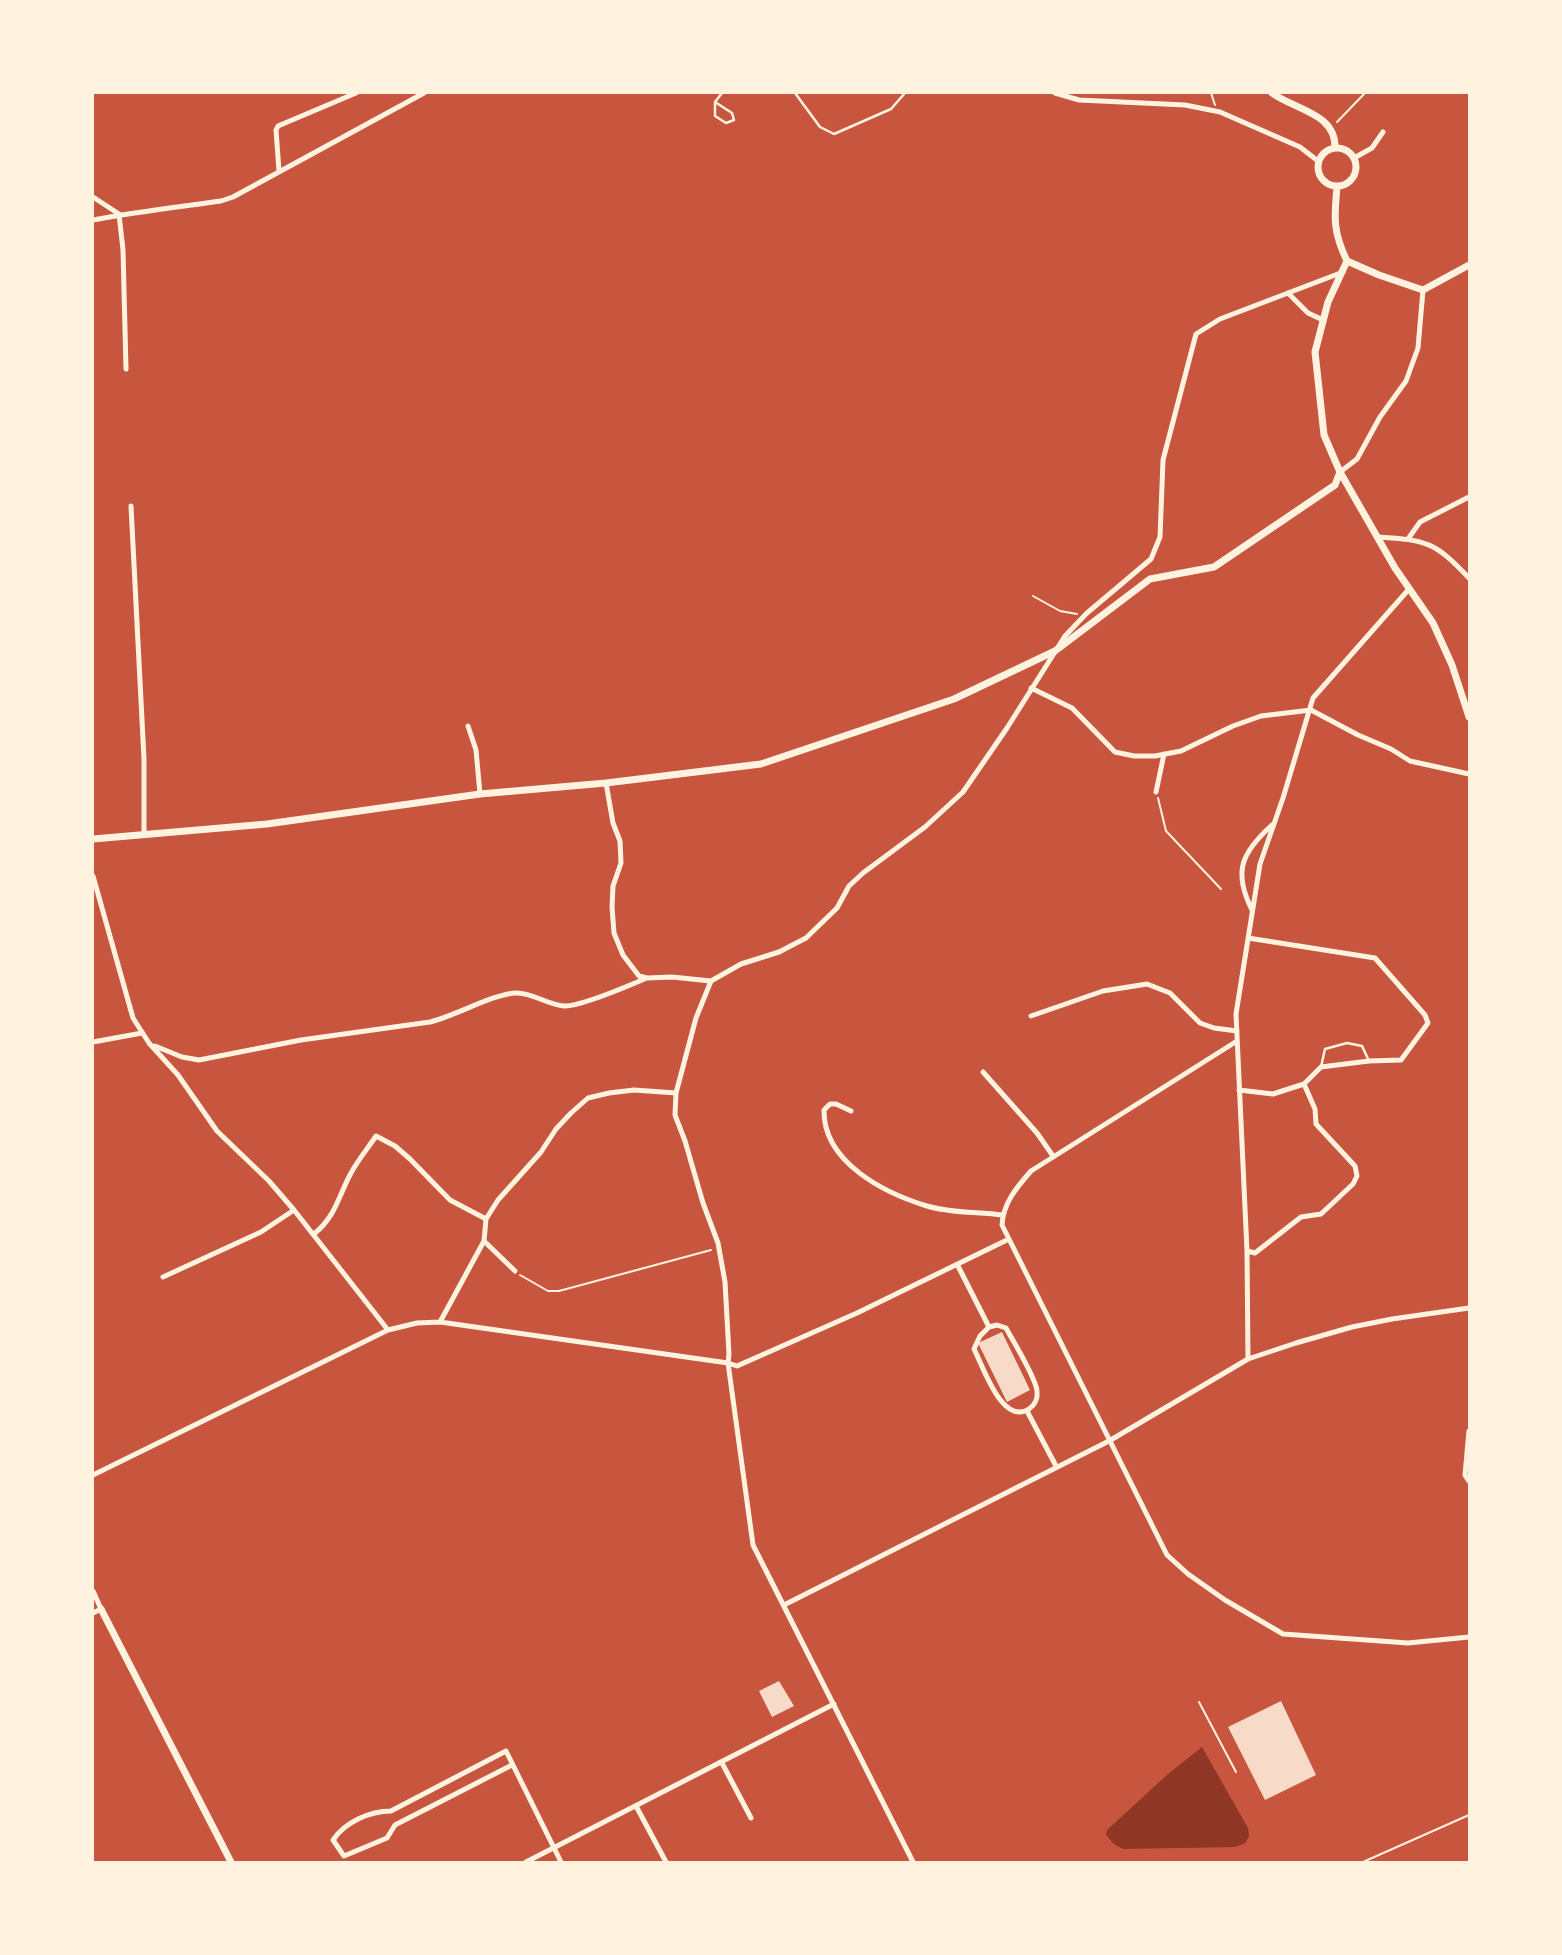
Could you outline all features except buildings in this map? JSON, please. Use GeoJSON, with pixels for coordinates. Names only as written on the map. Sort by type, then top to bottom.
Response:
{"type":"FeatureCollection","features":[{"type":"Feature","properties":{"kind":"street"},"geometry":{"type":"LineString","coordinates":[[279,171],[278,126],[356,93]]}},
{"type":"Feature","properties":{"kind":"street"},"geometry":{"type":"LineString","coordinates":[[93,220],[233,197],[424,93]]}},
{"type":"Feature","properties":{"kind":"street"},"geometry":{"type":"LineString","coordinates":[[1055,93],[1079,100],[1185,105],[1214,111],[1300,147],[1318,161]]}},
{"type":"Feature","properties":{"kind":"street"},"geometry":{"type":"LineString","coordinates":[[1272,93],[1322,119],[1335,134],[1335,148]]}},
{"type":"Feature","properties":{"kind":"street"},"geometry":{"type":"LineString","coordinates":[[1354,158],[1371,148],[1383,132]]}},
{"type":"Feature","properties":{"kind":"street"},"geometry":{"type":"LineString","coordinates":[[1335,148],[1345,150],[1354,158],[1356,171],[1349,182],[1337,187],[1322,179],[1318,169],[1318,161],[1325,152],[1335,148]]}},
{"type":"Feature","properties":{"kind":"street"},"geometry":{"type":"LineString","coordinates":[[1337,187],[1334,230],[1347,261],[1328,302],[1315,352],[1324,435],[1340,472],[1409,589],[1433,623],[1452,665],[1469,717]]}},
{"type":"Feature","properties":{"kind":"street"},"geometry":{"type":"LineString","coordinates":[[93,197],[119,214]]}},
{"type":"Feature","properties":{"kind":"street"},"geometry":{"type":"LineString","coordinates":[[119,214],[123,250],[126,369]]}},
{"type":"Feature","properties":{"kind":"street"},"geometry":{"type":"LineString","coordinates":[[1347,261],[1423,290],[1469,265]]}},
{"type":"Feature","properties":{"kind":"street"},"geometry":{"type":"LineString","coordinates":[[607,783],[613,823],[620,841],[621,863],[613,886],[614,933],[623,955],[639,976],[711,981],[741,964],[779,952],[806,938],[837,908],[849,886],[926,827],[963,792],[986,761],[1065,636],[1085,615],[1151,559],[1160,537],[1163,460],[1196,334],[1220,319],[1343,272]]}},
{"type":"Feature","properties":{"kind":"street"},"geometry":{"type":"LineString","coordinates":[[93,839],[291,821],[480,794],[607,783],[761,764],[954,699],[1055,651],[1150,579],[1214,567],[1335,485],[1340,472],[1357,458],[1380,417],[1406,381],[1418,348],[1423,290]]}},
{"type":"Feature","properties":{"kind":"street"},"geometry":{"type":"LineString","coordinates":[[1288,293],[1308,313],[1323,320]]}},
{"type":"Feature","properties":{"kind":"street"},"geometry":{"type":"LineString","coordinates":[[1408,539],[1420,522],[1469,497]]}},
{"type":"Feature","properties":{"kind":"street"},"geometry":{"type":"LineString","coordinates":[[131,506],[145,835]]}},
{"type":"Feature","properties":{"kind":"street"},"geometry":{"type":"LineString","coordinates":[[1378,537],[1408,539],[1437,548],[1469,578]]}},
{"type":"Feature","properties":{"kind":"street"},"geometry":{"type":"LineString","coordinates":[[1248,1359],[1247,1251],[1236,1014],[1260,864],[1313,698],[1409,589]]}},
{"type":"Feature","properties":{"kind":"street"},"geometry":{"type":"LineString","coordinates":[[1031,688],[1072,708],[1115,752],[1134,756],[1181,751],[1261,716],[1311,710],[1410,761],[1469,774]]}},
{"type":"Feature","properties":{"kind":"street"},"geometry":{"type":"LineString","coordinates":[[468,726],[475,750],[480,794]]}},
{"type":"Feature","properties":{"kind":"street"},"geometry":{"type":"LineString","coordinates":[[1156,792],[1164,754]]}},
{"type":"Feature","properties":{"kind":"street"},"geometry":{"type":"LineString","coordinates":[[1253,911],[1243,892],[1240,873],[1247,851],[1275,823]]}},
{"type":"Feature","properties":{"kind":"street"},"geometry":{"type":"LineString","coordinates":[[93,876],[133,1018],[142,1033],[178,1075],[217,1131],[269,1181],[294,1210],[388,1330]]}},
{"type":"Feature","properties":{"kind":"street"},"geometry":{"type":"LineString","coordinates":[[1239,1090],[1273,1094],[1304,1084],[1321,1067],[1401,1060],[1428,1023],[1425,1015],[1375,958],[1248,938]]}},
{"type":"Feature","properties":{"kind":"street"},"geometry":{"type":"LineString","coordinates":[[149,1043],[182,1057],[199,1060],[217,1058],[301,1040],[430,1022],[499,996],[519,993],[566,1006],[615,992],[647,978]]}},
{"type":"Feature","properties":{"kind":"street"},"geometry":{"type":"LineString","coordinates":[[711,981],[696,1018],[676,1093],[675,1115],[719,1248],[725,1282],[729,1354],[727,1363],[753,1545],[913,1862]]}},
{"type":"Feature","properties":{"kind":"street"},"geometry":{"type":"LineString","coordinates":[[1031,1016],[1103,991],[1147,984],[1170,993],[1200,1023],[1237,1031]]}},
{"type":"Feature","properties":{"kind":"street"},"geometry":{"type":"LineString","coordinates":[[93,1042],[142,1033]]}},
{"type":"Feature","properties":{"kind":"street"},"geometry":{"type":"LineString","coordinates":[[1237,1041],[1031,1171],[1013,1192],[1002,1215],[1002,1225],[1167,1555],[1188,1574],[1225,1600],[1283,1634],[1408,1643],[1469,1637]]}},
{"type":"Feature","properties":{"kind":"street"},"geometry":{"type":"LineString","coordinates":[[983,1072],[1037,1133],[1053,1156]]}},
{"type":"Feature","properties":{"kind":"street"},"geometry":{"type":"LineString","coordinates":[[1247,1251],[1255,1253],[1301,1217],[1321,1214],[1353,1184],[1357,1176],[1355,1166],[1316,1124],[1315,1109],[1304,1084]]}},
{"type":"Feature","properties":{"kind":"street"},"geometry":{"type":"LineString","coordinates":[[440,1322],[484,1241],[486,1219],[498,1200],[541,1152],[556,1129],[588,1098],[634,1090],[676,1093]]}},
{"type":"Feature","properties":{"kind":"street"},"geometry":{"type":"LineString","coordinates":[[851,1111],[830,1104],[824,1110],[824,1122],[834,1148],[868,1181],[928,1207],[1002,1215]]}},
{"type":"Feature","properties":{"kind":"street"},"geometry":{"type":"LineString","coordinates":[[314,1234],[326,1225],[334,1213],[352,1170],[376,1136],[395,1146],[450,1200],[486,1219]]}},
{"type":"Feature","properties":{"kind":"street"},"geometry":{"type":"LineString","coordinates":[[163,1277],[261,1232],[294,1210]]}},
{"type":"Feature","properties":{"kind":"street"},"geometry":{"type":"LineString","coordinates":[[93,1475],[388,1330],[416,1323],[440,1322],[737,1366],[858,1313],[1009,1239]]}},
{"type":"Feature","properties":{"kind":"street"},"geometry":{"type":"LineString","coordinates":[[484,1241],[515,1271]]}},
{"type":"Feature","properties":{"kind":"street"},"geometry":{"type":"LineString","coordinates":[[957,1264],[989,1327]]}},
{"type":"Feature","properties":{"kind":"street"},"geometry":{"type":"LineString","coordinates":[[784,1605],[1109,1441],[1248,1359],[1296,1342],[1352,1327],[1469,1308]]}},
{"type":"Feature","properties":{"kind":"street"},"geometry":{"type":"LineString","coordinates":[[997,1325],[1006,1328],[1037,1390],[1035,1403],[1027,1411],[1016,1412],[1002,1406],[974,1349],[980,1336],[989,1327],[997,1325]]}},
{"type":"Feature","properties":{"kind":"street"},"geometry":{"type":"LineString","coordinates":[[1027,1411],[1056,1466]]}},
{"type":"Feature","properties":{"kind":"street"},"geometry":{"type":"LineString","coordinates":[[1469,1431],[1465,1475],[1469,1481]]}},
{"type":"Feature","properties":{"kind":"street"},"geometry":{"type":"LineString","coordinates":[[93,1591],[231,1862]]}},
{"type":"Feature","properties":{"kind":"street"},"geometry":{"type":"LineString","coordinates":[[93,1613],[102,1609]]}},
{"type":"Feature","properties":{"kind":"street"},"geometry":{"type":"LineString","coordinates":[[526,1862],[834,1704]]}},
{"type":"Feature","properties":{"kind":"street"},"geometry":{"type":"LineString","coordinates":[[512,1765],[395,1825],[387,1838],[344,1856],[333,1840],[340,1830],[375,1811],[391,1811],[506,1751],[561,1862]]}},
{"type":"Feature","properties":{"kind":"street"},"geometry":{"type":"LineString","coordinates":[[722,1763],[751,1818]]}},
{"type":"Feature","properties":{"kind":"street"},"geometry":{"type":"LineString","coordinates":[[636,1806],[666,1862]]}},
{"type":"Feature","properties":{"kind":"lane"},"geometry":{"type":"LineString","coordinates":[[715,102],[733,113],[734,120],[726,123],[715,116],[715,102],[722,93]]}},
{"type":"Feature","properties":{"kind":"lane"},"geometry":{"type":"LineString","coordinates":[[795,93],[820,127],[834,134],[891,109],[905,93]]}},
{"type":"Feature","properties":{"kind":"lane"},"geometry":{"type":"LineString","coordinates":[[1321,1067],[1325,1049],[1346,1043],[1362,1046],[1370,1061]]}},
{"type":"Feature","properties":{"kind":"path"},"geometry":{"type":"LineString","coordinates":[[1211,93],[1215,101],[1214,111]]}},
{"type":"Feature","properties":{"kind":"path"},"geometry":{"type":"LineString","coordinates":[[1332,128],[1364,93]]}},
{"type":"Feature","properties":{"kind":"path"},"geometry":{"type":"LineString","coordinates":[[1033,596],[1060,611],[1085,615]]}},
{"type":"Feature","properties":{"kind":"path"},"geometry":{"type":"LineString","coordinates":[[1156,792],[1166,831],[1221,890]]}},
{"type":"Feature","properties":{"kind":"path"},"geometry":{"type":"LineString","coordinates":[[515,1271],[548,1291],[559,1291],[719,1248]]}},
{"type":"Feature","properties":{"kind":"path"},"geometry":{"type":"LineString","coordinates":[[1199,1702],[1236,1772]]}},
{"type":"Feature","properties":{"kind":"path"},"geometry":{"type":"LineString","coordinates":[[1363,1862],[1469,1815]]}},
{"type":"Feature","properties":{"kind":"shaded area"},"geometry":{"type":"Polygon","coordinates":[[[1202,1747],[1248,1828],[1249,1837],[1245,1843],[1236,1847],[1123,1849],[1114,1844],[1106,1835],[1107,1830],[1202,1747]]]}}]}
